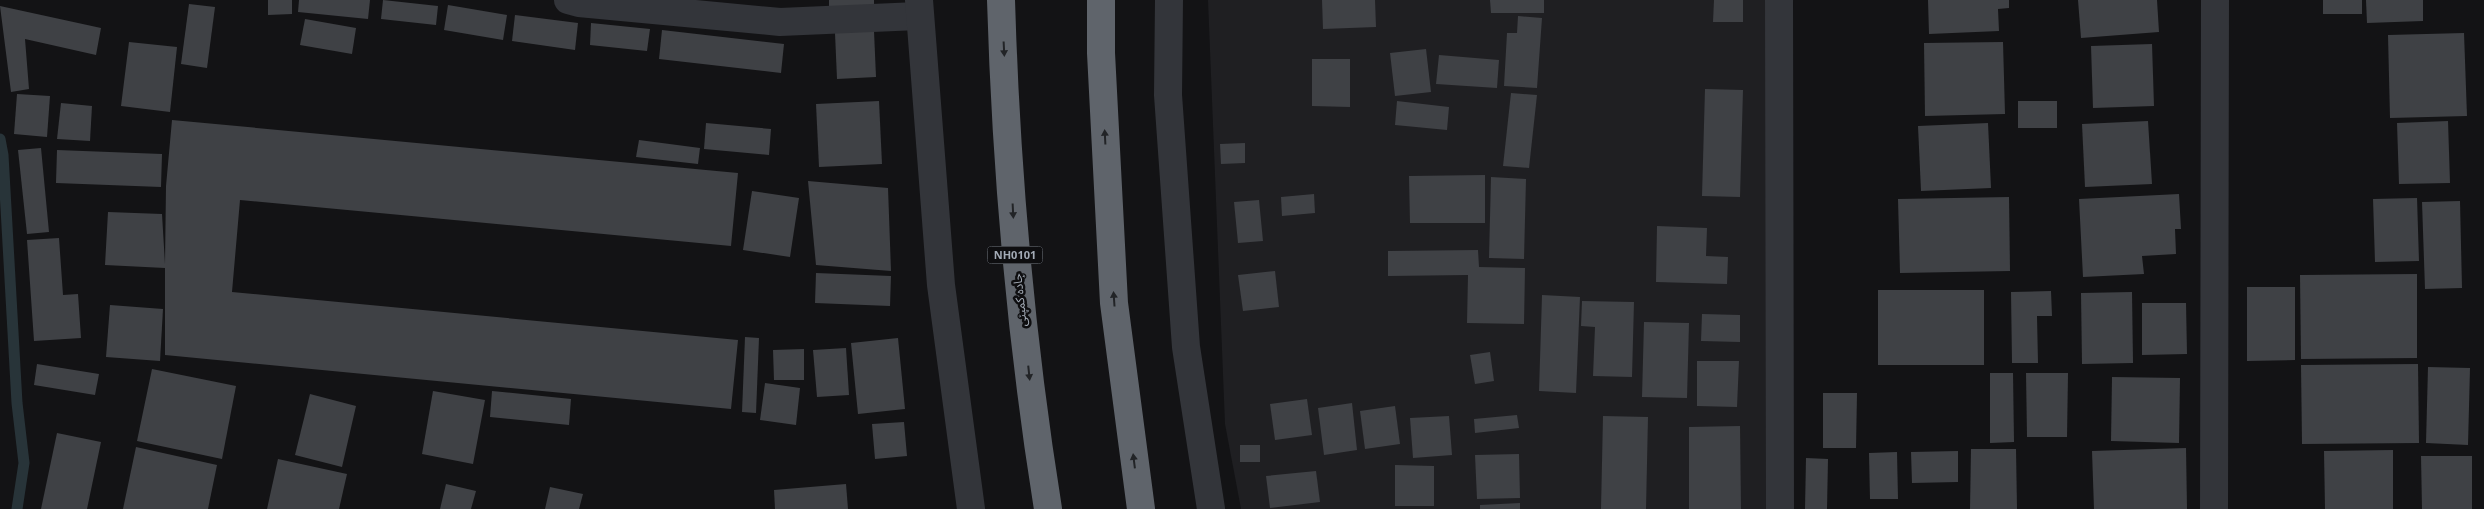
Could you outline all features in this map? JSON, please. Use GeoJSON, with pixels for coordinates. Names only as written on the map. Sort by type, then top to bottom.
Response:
{"type":"FeatureCollection","features":[{"type":"Feature","properties":{"kind":"highway","name":"جاده کمپنی"},"geometry":{"type":"LineString","coordinates":[[1001,0],[1016,260],[1034,420],[1048,509]]}},
{"type":"Feature","properties":{"kind":"highway"},"geometry":{"type":"LineString","coordinates":[[1101,0],[1101,52],[1114,303],[1141,509]]}},
{"type":"Feature","properties":{"kind":"street"},"geometry":{"type":"LineString","coordinates":[[568,0],[579,3],[780,22],[919,8],[941,285],[971,509]]}},
{"type":"Feature","properties":{"kind":"street"},"geometry":{"type":"LineString","coordinates":[[1169,0],[1168,95],[1186,347],[1211,509]]}},
{"type":"Feature","properties":{"kind":"street"},"geometry":{"type":"LineString","coordinates":[[1779,0],[1780,509]]}},
{"type":"Feature","properties":{"kind":"street"},"geometry":{"type":"LineString","coordinates":[[2214,509],[2215,0]]}},
{"type":"Feature","properties":{"kind":"shaded area"},"geometry":{"type":"Polygon","coordinates":[[[1208,0],[1767,0],[1766,509],[1241,509],[1225,424],[1208,0]]]}},
{"type":"Feature","properties":{"kind":"building"},"geometry":{"type":"Polygon","coordinates":[[[268,0],[292,0],[292,14],[268,15],[268,0]]]}},
{"type":"Feature","properties":{"kind":"building"},"geometry":{"type":"Polygon","coordinates":[[[299,0],[370,0],[368,19],[298,12],[299,0]]]}},
{"type":"Feature","properties":{"kind":"building"},"geometry":{"type":"Polygon","coordinates":[[[383,0],[438,6],[436,25],[381,19],[383,0]]]}},
{"type":"Feature","properties":{"kind":"building"},"geometry":{"type":"Polygon","coordinates":[[[829,0],[874,0],[874,9],[829,8],[829,0]]]}},
{"type":"Feature","properties":{"kind":"building"},"geometry":{"type":"Polygon","coordinates":[[[1322,0],[1375,0],[1376,27],[1323,29],[1322,0]]]}},
{"type":"Feature","properties":{"kind":"building"},"geometry":{"type":"Polygon","coordinates":[[[1490,0],[1544,0],[1544,13],[1491,13],[1490,0]]]}},
{"type":"Feature","properties":{"kind":"building"},"geometry":{"type":"Polygon","coordinates":[[[1714,0],[1743,0],[1743,22],[1713,22],[1714,0]]]}},
{"type":"Feature","properties":{"kind":"building"},"geometry":{"type":"Polygon","coordinates":[[[1928,0],[2009,0],[2009,8],[1998,9],[1999,31],[1929,34],[1928,0]]]}},
{"type":"Feature","properties":{"kind":"building"},"geometry":{"type":"Polygon","coordinates":[[[2078,0],[2157,0],[2159,32],[2081,38],[2078,0]]]}},
{"type":"Feature","properties":{"kind":"building"},"geometry":{"type":"Polygon","coordinates":[[[2323,0],[2362,0],[2362,14],[2323,14],[2323,0]]]}},
{"type":"Feature","properties":{"kind":"building"},"geometry":{"type":"Polygon","coordinates":[[[2366,0],[2423,0],[2423,21],[2367,23],[2366,0]]]}},
{"type":"Feature","properties":{"kind":"building"},"geometry":{"type":"Polygon","coordinates":[[[189,4],[215,7],[207,68],[181,64],[189,4]]]}},
{"type":"Feature","properties":{"kind":"building"},"geometry":{"type":"Polygon","coordinates":[[[448,5],[507,15],[503,40],[444,30],[448,5]]]}},
{"type":"Feature","properties":{"kind":"building"},"geometry":{"type":"Polygon","coordinates":[[[0,6],[101,28],[96,55],[25,39],[29,89],[11,92],[0,6]]]}},
{"type":"Feature","properties":{"kind":"building"},"geometry":{"type":"Polygon","coordinates":[[[515,15],[578,23],[575,50],[512,41],[515,15]]]}},
{"type":"Feature","properties":{"kind":"building"},"geometry":{"type":"Polygon","coordinates":[[[1518,16],[1542,18],[1537,88],[1504,86],[1507,33],[1517,33],[1518,16]]]}},
{"type":"Feature","properties":{"kind":"building"},"geometry":{"type":"Polygon","coordinates":[[[305,19],[356,28],[352,54],[300,45],[305,19]]]}},
{"type":"Feature","properties":{"kind":"building"},"geometry":{"type":"Polygon","coordinates":[[[591,23],[650,29],[647,51],[590,45],[591,23]]]}},
{"type":"Feature","properties":{"kind":"building"},"geometry":{"type":"Polygon","coordinates":[[[662,30],[784,44],[781,73],[659,59],[662,30]]]}},
{"type":"Feature","properties":{"kind":"building"},"geometry":{"type":"Polygon","coordinates":[[[874,31],[876,77],[837,79],[835,33],[874,31]]]}},
{"type":"Feature","properties":{"kind":"building"},"geometry":{"type":"Polygon","coordinates":[[[2464,33],[2467,116],[2390,118],[2388,35],[2464,33]]]}},
{"type":"Feature","properties":{"kind":"building"},"geometry":{"type":"Polygon","coordinates":[[[129,42],[177,47],[170,112],[121,106],[129,42]]]}},
{"type":"Feature","properties":{"kind":"building"},"geometry":{"type":"Polygon","coordinates":[[[2003,42],[2005,114],[1925,116],[1924,43],[2003,42]]]}},
{"type":"Feature","properties":{"kind":"building"},"geometry":{"type":"Polygon","coordinates":[[[2152,44],[2154,106],[2093,108],[2091,46],[2152,44]]]}},
{"type":"Feature","properties":{"kind":"building"},"geometry":{"type":"Polygon","coordinates":[[[1426,49],[1431,92],[1395,96],[1390,53],[1426,49]]]}},
{"type":"Feature","properties":{"kind":"building"},"geometry":{"type":"Polygon","coordinates":[[[1439,55],[1499,60],[1497,88],[1436,84],[1439,55]]]}},
{"type":"Feature","properties":{"kind":"building"},"geometry":{"type":"Polygon","coordinates":[[[1312,59],[1350,59],[1350,107],[1312,106],[1312,59]]]}},
{"type":"Feature","properties":{"kind":"building"},"geometry":{"type":"Polygon","coordinates":[[[1705,89],[1743,90],[1740,197],[1702,196],[1705,89]]]}},
{"type":"Feature","properties":{"kind":"building"},"geometry":{"type":"Polygon","coordinates":[[[1511,93],[1537,95],[1529,168],[1503,166],[1511,93]]]}},
{"type":"Feature","properties":{"kind":"building"},"geometry":{"type":"Polygon","coordinates":[[[17,94],[50,96],[47,137],[14,134],[17,94]]]}},
{"type":"Feature","properties":{"kind":"building"},"geometry":{"type":"Polygon","coordinates":[[[879,101],[882,164],[819,167],[816,104],[879,101]]]}},
{"type":"Feature","properties":{"kind":"building"},"geometry":{"type":"Polygon","coordinates":[[[1397,101],[1449,107],[1447,130],[1395,125],[1397,101]]]}},
{"type":"Feature","properties":{"kind":"building"},"geometry":{"type":"Polygon","coordinates":[[[2018,101],[2057,101],[2057,128],[2018,128],[2018,101]]]}},
{"type":"Feature","properties":{"kind":"building"},"geometry":{"type":"Polygon","coordinates":[[[61,103],[92,106],[90,141],[57,139],[61,103]]]}},
{"type":"Feature","properties":{"kind":"building"},"geometry":{"type":"Polygon","coordinates":[[[172,120],[738,173],[731,246],[240,200],[232,292],[738,340],[731,409],[165,355],[165,268],[105,265],[108,212],[162,214],[165,264],[166,186],[172,120]]]}},
{"type":"Feature","properties":{"kind":"building"},"geometry":{"type":"Polygon","coordinates":[[[2148,121],[2152,184],[2085,187],[2082,124],[2148,121]]]}},
{"type":"Feature","properties":{"kind":"building"},"geometry":{"type":"Polygon","coordinates":[[[2448,121],[2450,183],[2399,184],[2397,123],[2448,121]]]}},
{"type":"Feature","properties":{"kind":"building"},"geometry":{"type":"Polygon","coordinates":[[[706,123],[771,129],[769,155],[704,149],[706,123]]]}},
{"type":"Feature","properties":{"kind":"building"},"geometry":{"type":"Polygon","coordinates":[[[1988,123],[1991,188],[1921,191],[1918,126],[1988,123]]]}},
{"type":"Feature","properties":{"kind":"building"},"geometry":{"type":"Polygon","coordinates":[[[639,140],[700,148],[698,164],[636,157],[639,140]]]}},
{"type":"Feature","properties":{"kind":"building"},"geometry":{"type":"Polygon","coordinates":[[[1245,143],[1245,163],[1221,164],[1220,144],[1245,143]]]}},
{"type":"Feature","properties":{"kind":"building"},"geometry":{"type":"Polygon","coordinates":[[[41,148],[49,232],[27,234],[18,150],[41,148]]]}},
{"type":"Feature","properties":{"kind":"building"},"geometry":{"type":"Polygon","coordinates":[[[57,150],[162,154],[161,187],[56,183],[57,150]]]}},
{"type":"Feature","properties":{"kind":"building"},"geometry":{"type":"Polygon","coordinates":[[[1485,175],[1485,223],[1410,223],[1409,176],[1485,175]]]}},
{"type":"Feature","properties":{"kind":"building"},"geometry":{"type":"Polygon","coordinates":[[[1491,177],[1526,179],[1524,259],[1489,258],[1491,177]]]}},
{"type":"Feature","properties":{"kind":"building"},"geometry":{"type":"Polygon","coordinates":[[[808,181],[888,188],[891,271],[816,265],[808,181]]]}},
{"type":"Feature","properties":{"kind":"building"},"geometry":{"type":"Polygon","coordinates":[[[752,191],[799,198],[790,257],[743,250],[752,191]]]}},
{"type":"Feature","properties":{"kind":"building"},"geometry":{"type":"Polygon","coordinates":[[[1314,194],[1315,213],[1282,216],[1281,197],[1314,194]]]}},
{"type":"Feature","properties":{"kind":"building"},"geometry":{"type":"Polygon","coordinates":[[[2179,194],[2181,229],[2175,229],[2176,254],[2142,256],[2144,274],[2083,277],[2079,199],[2179,194]]]}},
{"type":"Feature","properties":{"kind":"building"},"geometry":{"type":"Polygon","coordinates":[[[2009,197],[2010,271],[1900,273],[1898,199],[2009,197]]]}},
{"type":"Feature","properties":{"kind":"building"},"geometry":{"type":"Polygon","coordinates":[[[2417,198],[2419,261],[2375,262],[2373,199],[2417,198]]]}},
{"type":"Feature","properties":{"kind":"building"},"geometry":{"type":"Polygon","coordinates":[[[1259,200],[1263,241],[1238,243],[1234,202],[1259,200]]]}},
{"type":"Feature","properties":{"kind":"building"},"geometry":{"type":"Polygon","coordinates":[[[2460,201],[2462,288],[2425,289],[2422,202],[2460,201]]]}},
{"type":"Feature","properties":{"kind":"building"},"geometry":{"type":"Polygon","coordinates":[[[1657,226],[1707,228],[1706,256],[1728,257],[1727,284],[1656,282],[1657,226]]]}},
{"type":"Feature","properties":{"kind":"building"},"geometry":{"type":"Polygon","coordinates":[[[59,238],[63,295],[78,294],[81,338],[34,341],[27,240],[59,238]]]}},
{"type":"Feature","properties":{"kind":"building"},"geometry":{"type":"Polygon","coordinates":[[[1478,250],[1479,267],[1525,268],[1524,324],[1467,323],[1468,275],[1388,276],[1388,251],[1478,250]]]}},
{"type":"Feature","properties":{"kind":"building"},"geometry":{"type":"Polygon","coordinates":[[[1275,271],[1279,307],[1243,311],[1238,275],[1275,271]]]}},
{"type":"Feature","properties":{"kind":"building"},"geometry":{"type":"Polygon","coordinates":[[[816,273],[891,276],[890,306],[815,303],[816,273]]]}},
{"type":"Feature","properties":{"kind":"building"},"geometry":{"type":"Polygon","coordinates":[[[2417,274],[2417,358],[2301,359],[2300,275],[2417,274]]]}},
{"type":"Feature","properties":{"kind":"building"},"geometry":{"type":"Polygon","coordinates":[[[2247,287],[2295,287],[2295,360],[2247,361],[2247,287]]]}},
{"type":"Feature","properties":{"kind":"building"},"geometry":{"type":"Polygon","coordinates":[[[1878,290],[1984,290],[1984,365],[1878,365],[1878,290]]]}},
{"type":"Feature","properties":{"kind":"building"},"geometry":{"type":"Polygon","coordinates":[[[2051,291],[2052,316],[2037,316],[2038,363],[2012,363],[2011,292],[2051,291]]]}},
{"type":"Feature","properties":{"kind":"building"},"geometry":{"type":"Polygon","coordinates":[[[2132,292],[2133,363],[2082,364],[2081,293],[2132,292]]]}},
{"type":"Feature","properties":{"kind":"building"},"geometry":{"type":"Polygon","coordinates":[[[1542,295],[1580,297],[1576,393],[1539,391],[1542,295]]]}},
{"type":"Feature","properties":{"kind":"building"},"geometry":{"type":"Polygon","coordinates":[[[1582,301],[1634,302],[1632,377],[1593,376],[1595,327],[1581,326],[1582,301]]]}},
{"type":"Feature","properties":{"kind":"building"},"geometry":{"type":"Polygon","coordinates":[[[2142,303],[2186,303],[2187,354],[2142,355],[2142,303]]]}},
{"type":"Feature","properties":{"kind":"building"},"geometry":{"type":"Polygon","coordinates":[[[110,305],[163,309],[160,361],[106,357],[110,305]]]}},
{"type":"Feature","properties":{"kind":"building"},"geometry":{"type":"Polygon","coordinates":[[[1702,314],[1740,315],[1740,342],[1701,341],[1702,314]]]}},
{"type":"Feature","properties":{"kind":"building"},"geometry":{"type":"Polygon","coordinates":[[[1644,322],[1689,323],[1687,398],[1642,397],[1644,322]]]}},
{"type":"Feature","properties":{"kind":"building"},"geometry":{"type":"Polygon","coordinates":[[[745,337],[759,338],[756,413],[742,412],[745,337]]]}},
{"type":"Feature","properties":{"kind":"building"},"geometry":{"type":"Polygon","coordinates":[[[898,338],[905,409],[858,414],[851,343],[898,338]]]}},
{"type":"Feature","properties":{"kind":"building"},"geometry":{"type":"Polygon","coordinates":[[[846,348],[849,395],[817,397],[813,350],[846,348]]]}},
{"type":"Feature","properties":{"kind":"building"},"geometry":{"type":"Polygon","coordinates":[[[804,349],[804,380],[774,380],[773,350],[804,349]]]}},
{"type":"Feature","properties":{"kind":"building"},"geometry":{"type":"Polygon","coordinates":[[[1490,352],[1494,381],[1475,384],[1470,355],[1490,352]]]}},
{"type":"Feature","properties":{"kind":"building"},"geometry":{"type":"Polygon","coordinates":[[[1697,361],[1739,361],[1737,407],[1697,406],[1697,361]]]}},
{"type":"Feature","properties":{"kind":"building"},"geometry":{"type":"Polygon","coordinates":[[[37,364],[99,374],[95,395],[34,385],[37,364]]]}},
{"type":"Feature","properties":{"kind":"building"},"geometry":{"type":"Polygon","coordinates":[[[2418,364],[2419,443],[2302,444],[2301,365],[2418,364]]]}},
{"type":"Feature","properties":{"kind":"building"},"geometry":{"type":"Polygon","coordinates":[[[2428,367],[2470,368],[2468,445],[2426,443],[2428,367]]]}},
{"type":"Feature","properties":{"kind":"building"},"geometry":{"type":"Polygon","coordinates":[[[152,369],[236,386],[222,459],[137,441],[152,369]]]}},
{"type":"Feature","properties":{"kind":"building"},"geometry":{"type":"Polygon","coordinates":[[[1990,373],[2013,373],[2014,442],[1990,443],[1990,373]]]}},
{"type":"Feature","properties":{"kind":"building"},"geometry":{"type":"Polygon","coordinates":[[[2026,373],[2068,373],[2067,437],[2027,437],[2026,373]]]}},
{"type":"Feature","properties":{"kind":"building"},"geometry":{"type":"Polygon","coordinates":[[[2112,377],[2180,378],[2179,443],[2111,441],[2112,377]]]}},
{"type":"Feature","properties":{"kind":"building"},"geometry":{"type":"Polygon","coordinates":[[[765,383],[800,388],[796,425],[760,420],[765,383]]]}},
{"type":"Feature","properties":{"kind":"building"},"geometry":{"type":"Polygon","coordinates":[[[433,391],[485,400],[473,464],[422,454],[433,391]]]}},
{"type":"Feature","properties":{"kind":"building"},"geometry":{"type":"Polygon","coordinates":[[[492,391],[571,399],[569,425],[490,417],[492,391]]]}},
{"type":"Feature","properties":{"kind":"building"},"geometry":{"type":"Polygon","coordinates":[[[1823,393],[1857,393],[1856,448],[1823,448],[1823,393]]]}},
{"type":"Feature","properties":{"kind":"building"},"geometry":{"type":"Polygon","coordinates":[[[310,394],[356,406],[342,467],[295,455],[310,394]]]}},
{"type":"Feature","properties":{"kind":"building"},"geometry":{"type":"Polygon","coordinates":[[[1307,399],[1312,435],[1275,440],[1270,404],[1307,399]]]}},
{"type":"Feature","properties":{"kind":"building"},"geometry":{"type":"Polygon","coordinates":[[[1352,403],[1357,450],[1324,455],[1318,408],[1352,403]]]}},
{"type":"Feature","properties":{"kind":"building"},"geometry":{"type":"Polygon","coordinates":[[[1395,406],[1400,444],[1365,449],[1360,411],[1395,406]]]}},
{"type":"Feature","properties":{"kind":"building"},"geometry":{"type":"Polygon","coordinates":[[[1517,415],[1519,428],[1475,433],[1474,419],[1517,415]]]}},
{"type":"Feature","properties":{"kind":"building"},"geometry":{"type":"Polygon","coordinates":[[[1449,416],[1452,455],[1413,458],[1410,418],[1449,416]]]}},
{"type":"Feature","properties":{"kind":"building"},"geometry":{"type":"Polygon","coordinates":[[[1603,416],[1648,417],[1646,509],[1601,509],[1603,416]]]}},
{"type":"Feature","properties":{"kind":"building"},"geometry":{"type":"Polygon","coordinates":[[[904,422],[907,456],[875,459],[872,424],[904,422]]]}},
{"type":"Feature","properties":{"kind":"building"},"geometry":{"type":"Polygon","coordinates":[[[1740,426],[1741,509],[1689,509],[1689,427],[1740,426]]]}},
{"type":"Feature","properties":{"kind":"building"},"geometry":{"type":"Polygon","coordinates":[[[57,433],[101,442],[87,509],[41,509],[57,433]]]}},
{"type":"Feature","properties":{"kind":"building"},"geometry":{"type":"Polygon","coordinates":[[[1240,445],[1260,445],[1260,462],[1240,462],[1240,445]]]}},
{"type":"Feature","properties":{"kind":"building"},"geometry":{"type":"Polygon","coordinates":[[[136,447],[217,465],[208,509],[123,509],[136,447]]]}},
{"type":"Feature","properties":{"kind":"building"},"geometry":{"type":"Polygon","coordinates":[[[2186,448],[2187,509],[2094,509],[2092,451],[2186,448]]]}},
{"type":"Feature","properties":{"kind":"building"},"geometry":{"type":"Polygon","coordinates":[[[1971,449],[2016,449],[2017,509],[1970,509],[1971,449]]]}},
{"type":"Feature","properties":{"kind":"building"},"geometry":{"type":"Polygon","coordinates":[[[2393,450],[2393,509],[2325,509],[2324,451],[2393,450]]]}},
{"type":"Feature","properties":{"kind":"building"},"geometry":{"type":"Polygon","coordinates":[[[1958,451],[1958,482],[1912,483],[1911,452],[1958,451]]]}},
{"type":"Feature","properties":{"kind":"building"},"geometry":{"type":"Polygon","coordinates":[[[1897,452],[1898,499],[1870,499],[1869,453],[1897,452]]]}},
{"type":"Feature","properties":{"kind":"building"},"geometry":{"type":"Polygon","coordinates":[[[1519,454],[1520,498],[1477,499],[1475,455],[1519,454]]]}},
{"type":"Feature","properties":{"kind":"building"},"geometry":{"type":"Polygon","coordinates":[[[2421,456],[2472,456],[2472,509],[2422,509],[2421,456]]]}},
{"type":"Feature","properties":{"kind":"building"},"geometry":{"type":"Polygon","coordinates":[[[1806,458],[1828,459],[1827,509],[1805,509],[1806,458]]]}},
{"type":"Feature","properties":{"kind":"building"},"geometry":{"type":"Polygon","coordinates":[[[278,459],[347,474],[339,509],[267,509],[278,459]]]}},
{"type":"Feature","properties":{"kind":"building"},"geometry":{"type":"Polygon","coordinates":[[[1395,465],[1434,466],[1434,506],[1395,506],[1395,465]]]}},
{"type":"Feature","properties":{"kind":"building"},"geometry":{"type":"Polygon","coordinates":[[[1316,471],[1320,502],[1270,508],[1266,476],[1316,471]]]}},
{"type":"Feature","properties":{"kind":"building"},"geometry":{"type":"Polygon","coordinates":[[[446,484],[476,491],[471,509],[440,509],[446,484]]]}},
{"type":"Feature","properties":{"kind":"building"},"geometry":{"type":"Polygon","coordinates":[[[846,484],[848,509],[775,509],[774,490],[846,484]]]}},
{"type":"Feature","properties":{"kind":"building"},"geometry":{"type":"Polygon","coordinates":[[[550,487],[583,494],[579,509],[545,509],[550,487]]]}},
{"type":"Feature","properties":{"kind":"building"},"geometry":{"type":"Polygon","coordinates":[[[1520,503],[1520,509],[1480,509],[1480,505],[1520,503]]]}},
{"type":"Feature","properties":{"kind":"waterway"},"geometry":{"type":"LineString","coordinates":[[0,139],[3,155],[17,403],[24,463],[17,509]]}}]}
